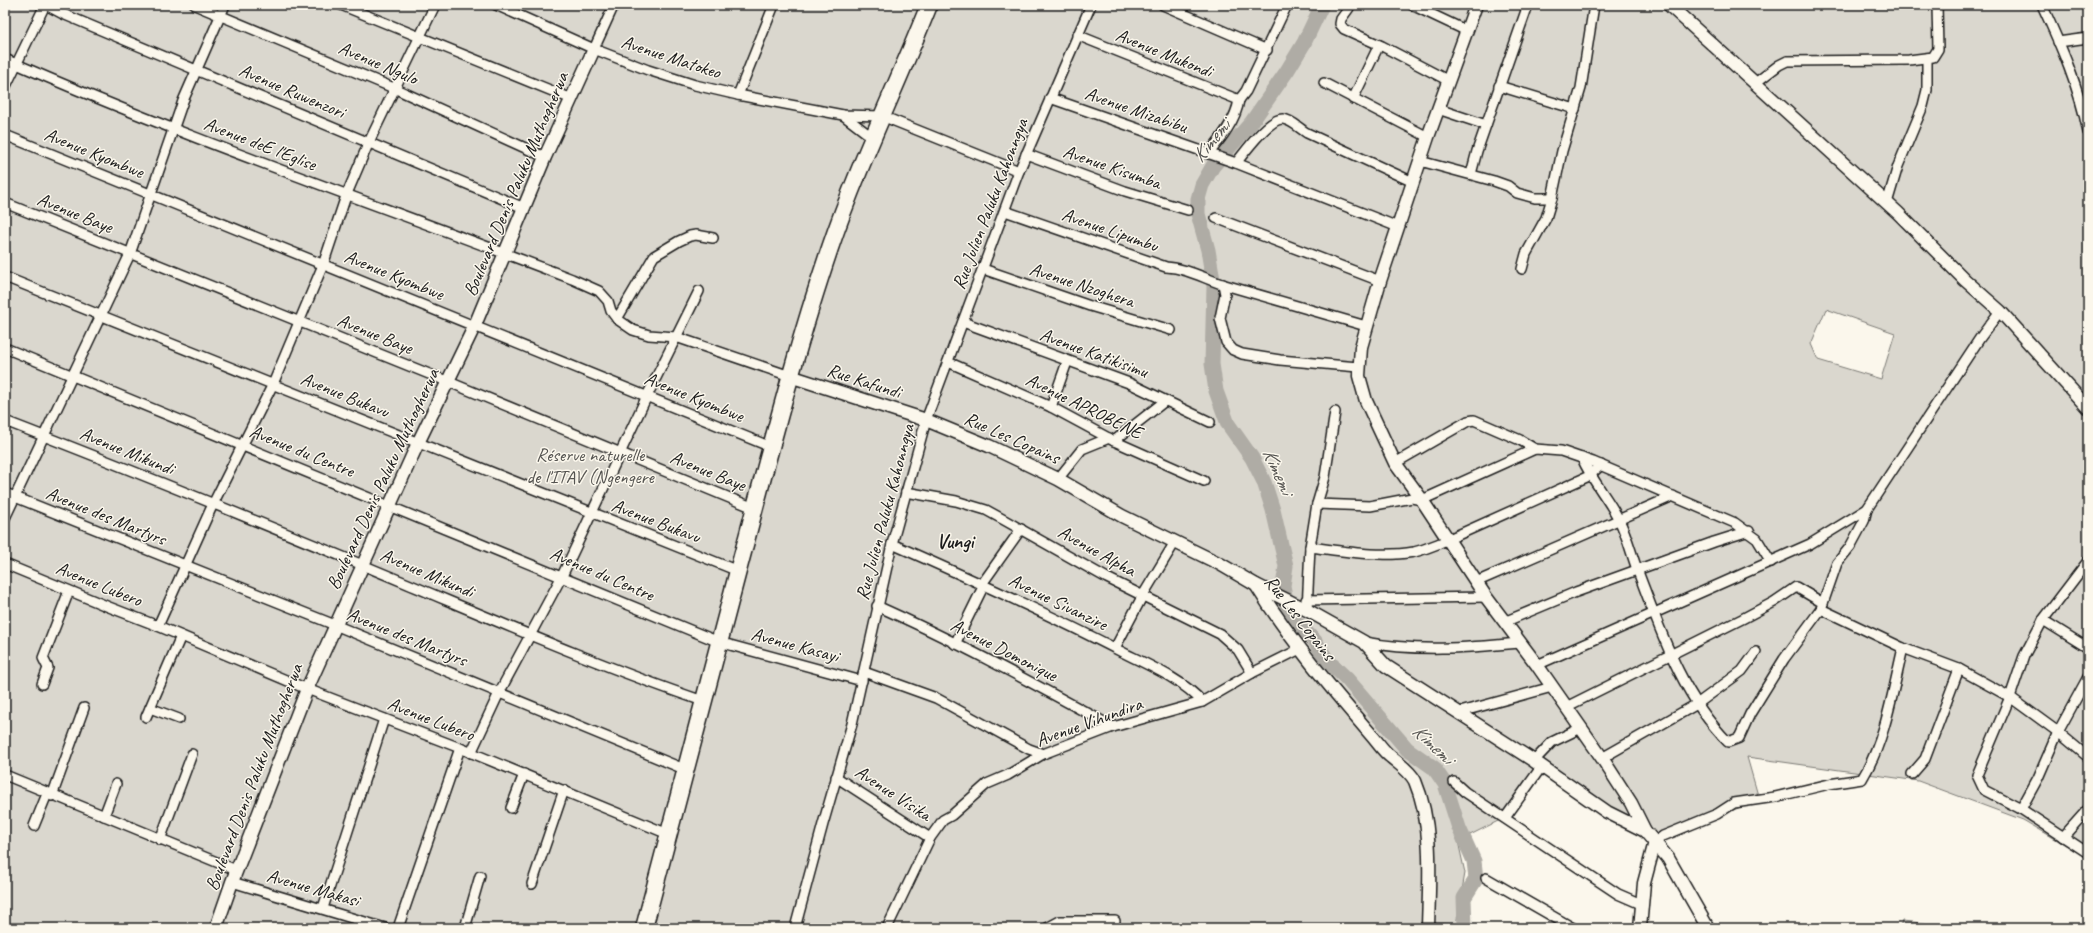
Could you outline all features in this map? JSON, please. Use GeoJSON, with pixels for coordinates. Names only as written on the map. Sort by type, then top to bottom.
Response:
{"type":"FeatureCollection","features":[{"type":"Feature","properties":{"kind":"highway"},"geometry":{"type":"LineString","coordinates":[[644,928],[684,769],[790,376],[831,246],[873,138],[929,5]]}},
{"type":"Feature","properties":{"kind":"street"},"geometry":{"type":"LineString","coordinates":[[5,88],[18,65],[46,5]]}},
{"type":"Feature","properties":{"kind":"street","name":"Avenue Ruwenzori"},"geometry":{"type":"LineString","coordinates":[[46,5],[63,14],[524,208]]}},
{"type":"Feature","properties":{"kind":"street","name":"Avenue Ngulo"},"geometry":{"type":"LineString","coordinates":[[196,5],[396,89],[545,157]]}},
{"type":"Feature","properties":{"kind":"street"},"geometry":{"type":"LineString","coordinates":[[5,518],[100,314],[130,254],[152,194],[172,128],[195,69],[224,5]]}},
{"type":"Feature","properties":{"kind":"street"},"geometry":{"type":"LineString","coordinates":[[341,5],[572,99]]}},
{"type":"Feature","properties":{"kind":"street"},"geometry":{"type":"LineString","coordinates":[[158,626],[213,504],[273,384],[323,265],[346,196],[369,142],[396,89],[435,5]]}},
{"type":"Feature","properties":{"kind":"street","name":"Avenue Matokeo"},"geometry":{"type":"LineString","coordinates":[[496,5],[594,50],[682,81],[738,95],[843,115],[882,116]]}},
{"type":"Feature","properties":{"kind":"street"},"geometry":{"type":"LineString","coordinates":[[594,50],[614,5]]}},
{"type":"Feature","properties":{"kind":"street"},"geometry":{"type":"LineString","coordinates":[[738,95],[774,5]]}},
{"type":"Feature","properties":{"kind":"street","name":"Rue Julien Paluku Kahonngya"},"geometry":{"type":"LineString","coordinates":[[795,928],[862,681],[877,606],[892,544],[926,420],[1026,154],[1077,35],[1092,5]]}},
{"type":"Feature","properties":{"kind":"street"},"geometry":{"type":"LineString","coordinates":[[1163,5],[1267,50]]}},
{"type":"Feature","properties":{"kind":"street"},"geometry":{"type":"LineString","coordinates":[[1209,154],[1228,127],[1236,112],[1239,100],[1246,91],[1267,50],[1287,5]]}},
{"type":"Feature","properties":{"kind":"street"},"geometry":{"type":"LineString","coordinates":[[1412,5],[1467,31]]}},
{"type":"Feature","properties":{"kind":"street"},"geometry":{"type":"LineString","coordinates":[[1476,5],[1420,160],[1366,326],[1358,367],[1361,386],[1366,401],[1395,463],[1422,500],[1486,598],[1537,665],[1602,758],[1631,804],[1645,831],[1668,858],[1708,928]]}},
{"type":"Feature","properties":{"kind":"street"},"geometry":{"type":"LineString","coordinates":[[1471,174],[1486,125],[1528,5]]}},
{"type":"Feature","properties":{"kind":"street"},"geometry":{"type":"LineString","coordinates":[[1522,269],[1530,248],[1546,218],[1552,198],[1562,151],[1581,88],[1594,5]]}},
{"type":"Feature","properties":{"kind":"street"},"geometry":{"type":"LineString","coordinates":[[1669,5],[1754,84],[1887,203],[1965,280],[2000,311],[2088,408]]}},
{"type":"Feature","properties":{"kind":"street"},"geometry":{"type":"LineString","coordinates":[[1754,84],[1779,65],[1787,61],[1927,59],[1936,54],[1938,49],[1937,5]]}},
{"type":"Feature","properties":{"kind":"street"},"geometry":{"type":"LineString","coordinates":[[2042,5],[2085,103],[2088,132]]}},
{"type":"Feature","properties":{"kind":"street"},"geometry":{"type":"LineString","coordinates":[[1349,8],[1341,19],[1340,24],[1351,32],[1449,81]]}},
{"type":"Feature","properties":{"kind":"street","name":"Avenue Mukondi"},"geometry":{"type":"LineString","coordinates":[[1077,35],[1239,100]]}},
{"type":"Feature","properties":{"kind":"street"},"geometry":{"type":"LineString","coordinates":[[2058,42],[2088,38]]}},
{"type":"Feature","properties":{"kind":"street"},"geometry":{"type":"LineString","coordinates":[[1353,99],[1379,45]]}},
{"type":"Feature","properties":{"kind":"street","name":"Boulevard Denis Paluku Muthogherwa"},"geometry":{"type":"LineString","coordinates":[[216,928],[234,876],[307,689],[418,443],[449,382],[475,325],[545,157],[594,50]]}},
{"type":"Feature","properties":{"kind":"street","name":"Avenue deE l'Eglise"},"geometry":{"type":"LineString","coordinates":[[5,59],[172,128],[346,196],[505,253],[599,291],[608,301],[611,311],[617,319]]}},
{"type":"Feature","properties":{"kind":"street"},"geometry":{"type":"LineString","coordinates":[[1887,203],[1898,166],[1923,106],[1926,90],[1927,59]]}},
{"type":"Feature","properties":{"kind":"street"},"geometry":{"type":"LineString","coordinates":[[1324,83],[1428,137]]}},
{"type":"Feature","properties":{"kind":"street"},"geometry":{"type":"LineString","coordinates":[[1500,86],[1575,108]]}},
{"type":"Feature","properties":{"kind":"street","name":"Avenue Mizabibu"},"geometry":{"type":"LineString","coordinates":[[1050,98],[1234,162],[1398,227]]}},
{"type":"Feature","properties":{"kind":"street"},"geometry":{"type":"LineString","coordinates":[[1438,109],[1486,125]]}},
{"type":"Feature","properties":{"kind":"street"},"geometry":{"type":"LineString","coordinates":[[843,115],[873,138]]}},
{"type":"Feature","properties":{"kind":"street"},"geometry":{"type":"LineString","coordinates":[[882,116],[1019,172]]}},
{"type":"Feature","properties":{"kind":"street"},"geometry":{"type":"LineString","coordinates":[[1234,162],[1267,126],[1276,120],[1283,119],[1292,122],[1307,133],[1413,182]]}},
{"type":"Feature","properties":{"kind":"street","name":"Avenue Kyombwe"},"geometry":{"type":"LineString","coordinates":[[5,135],[323,265],[475,325],[771,447]]}},
{"type":"Feature","properties":{"kind":"street","name":"Avenue Kisumba"},"geometry":{"type":"LineString","coordinates":[[1026,154],[1126,191],[1188,210]]}},
{"type":"Feature","properties":{"kind":"street"},"geometry":{"type":"LineString","coordinates":[[1420,160],[1494,180],[1508,186],[1517,193],[1536,198],[1552,198]]}},
{"type":"Feature","properties":{"kind":"street","name":"Avenue Baye"},"geometry":{"type":"LineString","coordinates":[[5,203],[449,382],[620,454],[754,508]]}},
{"type":"Feature","properties":{"kind":"street","name":"Avenue Lipumbu"},"geometry":{"type":"LineString","coordinates":[[1005,211],[1166,267],[1198,274],[1204,278],[1223,284],[1366,326]]}},
{"type":"Feature","properties":{"kind":"street"},"geometry":{"type":"LineString","coordinates":[[1216,218],[1380,281]]}},
{"type":"Feature","properties":{"kind":"street"},"geometry":{"type":"LineString","coordinates":[[713,238],[696,235],[690,236],[679,240],[654,256],[617,319],[633,330],[649,335],[676,337],[790,376]]}},
{"type":"Feature","properties":{"kind":"street","name":"Avenue Nzoghera"},"geometry":{"type":"LineString","coordinates":[[983,269],[1090,306],[1171,330]]}},
{"type":"Feature","properties":{"kind":"street","name":"Avenue Bukavu"},"geometry":{"type":"LineString","coordinates":[[5,277],[100,314],[591,514],[738,571]]}},
{"type":"Feature","properties":{"kind":"street"},"geometry":{"type":"LineString","coordinates":[[1223,284],[1225,294],[1220,318],[1226,342],[1233,350],[1242,354],[1280,360],[1358,367]]}},
{"type":"Feature","properties":{"kind":"street"},"geometry":{"type":"LineString","coordinates":[[471,753],[499,693],[562,576],[647,396],[699,291]]}},
{"type":"Feature","properties":{"kind":"street"},"geometry":{"type":"LineString","coordinates":[[1582,458],[1590,476],[1619,520],[1670,654],[1697,704],[1712,726],[1728,742],[1739,738],[1750,714],[1773,676],[1822,606],[1836,563],[1850,547],[1864,521],[1867,509],[1980,338],[2000,311]]}},
{"type":"Feature","properties":{"kind":"street","name":"Avenue Katikisimu"},"geometry":{"type":"LineString","coordinates":[[963,322],[1067,362],[1130,383],[1210,422]]}},
{"type":"Feature","properties":{"kind":"street","name":"Avenue du Centre"},"geometry":{"type":"LineString","coordinates":[[5,348],[72,374],[719,642]]}},
{"type":"Feature","properties":{"kind":"street","name":"Avenue APROBENE"},"geometry":{"type":"LineString","coordinates":[[948,362],[1051,407],[1112,439],[1204,481]]}},
{"type":"Feature","properties":{"kind":"street"},"geometry":{"type":"LineString","coordinates":[[1051,407],[1067,362]]}},
{"type":"Feature","properties":{"kind":"street","name":"Rue Kafundi"},"geometry":{"type":"LineString","coordinates":[[790,376],[926,420]]}},
{"type":"Feature","properties":{"kind":"street"},"geometry":{"type":"LineString","coordinates":[[1058,479],[1082,449],[1112,439],[1165,401]]}},
{"type":"Feature","properties":{"kind":"street"},"geometry":{"type":"LineString","coordinates":[[1303,605],[1310,546],[1317,504],[1325,477],[1335,412]]}},
{"type":"Feature","properties":{"kind":"street","name":"Rue Les Copains"},"geometry":{"type":"LineString","coordinates":[[926,420],[989,446],[1058,479],[1122,516],[1220,564],[1256,586],[1274,615],[1330,686],[1390,757],[1414,778],[1422,802],[1426,822],[1429,865],[1428,928]]}},
{"type":"Feature","properties":{"kind":"street"},"geometry":{"type":"LineString","coordinates":[[1395,463],[1468,421],[1474,420],[1520,440],[1535,449],[1561,451],[1602,465],[1749,531],[1757,539],[1771,562]]}},
{"type":"Feature","properties":{"kind":"street","name":"Avenue Mikundi"},"geometry":{"type":"LineString","coordinates":[[5,421],[363,565],[641,680],[703,701]]}},
{"type":"Feature","properties":{"kind":"street"},"geometry":{"type":"LineString","coordinates":[[1317,504],[1370,506],[1412,498],[1422,500],[1535,449]]}},
{"type":"Feature","properties":{"kind":"street"},"geometry":{"type":"LineString","coordinates":[[1310,546],[1349,552],[1403,553],[1421,550],[1447,540],[1590,476],[1602,465]]}},
{"type":"Feature","properties":{"kind":"street","name":"Avenue Alpha"},"geometry":{"type":"LineString","coordinates":[[906,492],[956,501],[986,510],[1142,595],[1220,634],[1238,650],[1252,673]]}},
{"type":"Feature","properties":{"kind":"street","name":"Avenue des Martyrs"},"geometry":{"type":"LineString","coordinates":[[5,493],[335,625],[684,769]]}},
{"type":"Feature","properties":{"kind":"street"},"geometry":{"type":"LineString","coordinates":[[1476,582],[1673,496]]}},
{"type":"Feature","properties":{"kind":"street"},"geometry":{"type":"LineString","coordinates":[[1537,665],[1810,544],[1867,509]]}},
{"type":"Feature","properties":{"kind":"street"},"geometry":{"type":"LineString","coordinates":[[955,644],[983,585],[1021,529]]}},
{"type":"Feature","properties":{"kind":"street"},"geometry":{"type":"LineString","coordinates":[[1504,622],[1576,592],[1638,571],[1714,542],[1749,531]]}},
{"type":"Feature","properties":{"kind":"street"},"geometry":{"type":"LineString","coordinates":[[1115,648],[1142,595],[1175,542]]}},
{"type":"Feature","properties":{"kind":"street","name":"Avenue Sivanzire"},"geometry":{"type":"LineString","coordinates":[[892,544],[1034,607],[1115,648],[1185,687],[1195,694],[1202,702]]}},
{"type":"Feature","properties":{"kind":"street"},"geometry":{"type":"LineString","coordinates":[[2088,561],[2043,620],[2024,656],[2010,697],[1977,775],[1984,790],[2020,809],[2088,853]]}},
{"type":"Feature","properties":{"kind":"street","name":"Avenue Lubero"},"geometry":{"type":"LineString","coordinates":[[5,564],[158,626],[307,689],[460,748],[668,834]]}},
{"type":"Feature","properties":{"kind":"street"},"geometry":{"type":"LineString","coordinates":[[1256,586],[1303,605],[1364,642],[1386,666],[1460,712],[1607,812],[1645,831]]}},
{"type":"Feature","properties":{"kind":"street"},"geometry":{"type":"LineString","coordinates":[[1566,707],[1742,619],[1774,602],[1796,587],[1822,606],[1903,648],[1959,669],[2010,697],[2058,732],[2088,757]]}},
{"type":"Feature","properties":{"kind":"street"},"geometry":{"type":"LineString","coordinates":[[42,684],[48,668],[43,658],[69,591]]}},
{"type":"Feature","properties":{"kind":"street"},"geometry":{"type":"LineString","coordinates":[[1303,605],[1486,598]]}},
{"type":"Feature","properties":{"kind":"street","name":"Avenue Domonique"},"geometry":{"type":"LineString","coordinates":[[877,606],[955,644],[1113,727]]}},
{"type":"Feature","properties":{"kind":"street"},"geometry":{"type":"LineString","coordinates":[[2043,620],[2088,648]]}},
{"type":"Feature","properties":{"kind":"street"},"geometry":{"type":"LineString","coordinates":[[146,717],[181,636]]}},
{"type":"Feature","properties":{"kind":"street","name":"Avenue Kasayi"},"geometry":{"type":"LineString","coordinates":[[719,642],[862,681]]}},
{"type":"Feature","properties":{"kind":"street"},"geometry":{"type":"LineString","coordinates":[[1364,642],[1389,647],[1415,648],[1470,648],[1520,643]]}},
{"type":"Feature","properties":{"kind":"street","name":"Avenue Vihundira"},"geometry":{"type":"LineString","coordinates":[[887,928],[898,902],[930,838],[943,820],[952,815],[987,784],[1008,775],[1043,754],[1113,727],[1202,702],[1252,673],[1300,648]]}},
{"type":"Feature","properties":{"kind":"street"},"geometry":{"type":"LineString","coordinates":[[1640,928],[1644,883],[1655,842],[1663,836],[1717,814],[1734,803],[1774,797],[1829,784],[1862,779],[1869,768],[1883,725],[1903,648]]}},
{"type":"Feature","properties":{"kind":"street"},"geometry":{"type":"LineString","coordinates":[[1602,758],[1697,704],[1742,671],[1756,652]]}},
{"type":"Feature","properties":{"kind":"street"},"geometry":{"type":"LineString","coordinates":[[1912,774],[1925,759],[1959,669]]}},
{"type":"Feature","properties":{"kind":"street"},"geometry":{"type":"LineString","coordinates":[[864,672],[936,698],[1029,749],[1043,754]]}},
{"type":"Feature","properties":{"kind":"street"},"geometry":{"type":"LineString","coordinates":[[2020,809],[2038,778],[2058,732],[2088,677]]}},
{"type":"Feature","properties":{"kind":"street"},"geometry":{"type":"LineString","coordinates":[[1460,712],[1552,687]]}},
{"type":"Feature","properties":{"kind":"street"},"geometry":{"type":"LineString","coordinates":[[34,826],[49,795],[84,708]]}},
{"type":"Feature","properties":{"kind":"street"},"geometry":{"type":"LineString","coordinates":[[150,708],[178,719]]}},
{"type":"Feature","properties":{"kind":"street"},"geometry":{"type":"LineString","coordinates":[[323,908],[384,719]]}},
{"type":"Feature","properties":{"kind":"street"},"geometry":{"type":"LineString","coordinates":[[1505,818],[1552,742],[1581,728]]}},
{"type":"Feature","properties":{"kind":"street"},"geometry":{"type":"LineString","coordinates":[[398,928],[460,748]]}},
{"type":"Feature","properties":{"kind":"street"},"geometry":{"type":"LineString","coordinates":[[160,840],[192,754]]}},
{"type":"Feature","properties":{"kind":"street"},"geometry":{"type":"LineString","coordinates":[[511,808],[524,774]]}},
{"type":"Feature","properties":{"kind":"street","name":"Avenue Makasi"},"geometry":{"type":"LineString","coordinates":[[5,775],[49,795],[104,816],[160,840],[234,876],[323,908],[359,924],[385,928]]}},
{"type":"Feature","properties":{"kind":"street","name":"Avenue Visika"},"geometry":{"type":"LineString","coordinates":[[836,777],[930,838]]}},
{"type":"Feature","properties":{"kind":"street"},"geometry":{"type":"LineString","coordinates":[[1454,782],[1466,792],[1618,894],[1641,904]]}},
{"type":"Feature","properties":{"kind":"street"},"geometry":{"type":"LineString","coordinates":[[104,816],[116,784]]}},
{"type":"Feature","properties":{"kind":"street"},"geometry":{"type":"LineString","coordinates":[[532,884],[564,790]]}},
{"type":"Feature","properties":{"kind":"street"},"geometry":{"type":"LineString","coordinates":[[2063,837],[2088,809]]}},
{"type":"Feature","properties":{"kind":"street"},"geometry":{"type":"LineString","coordinates":[[465,928],[480,876]]}},
{"type":"Feature","properties":{"kind":"street"},"geometry":{"type":"LineString","coordinates":[[1486,878],[1573,928]]}},
{"type":"Feature","properties":{"kind":"street"},"geometry":{"type":"LineString","coordinates":[[1047,928],[1060,921],[1115,921]]}},
{"type":"Feature","properties":{"kind":"green space","name":"Réserve naturelle de l'ITAV (Ngengere"},"geometry":{"type":"Polygon","coordinates":[[[5,5],[2088,5],[2088,858],[2023,820],[1918,781],[1747,757],[1759,799],[1669,838],[1638,826],[1621,816],[1542,761],[1504,818],[1458,841],[1465,873],[1456,925],[1424,922],[1425,928],[5,928],[5,5]],[[1826,309],[1811,344],[1818,360],[1881,379],[1895,333],[1826,309]]]}},
{"type":"Feature","properties":{"kind":"green space"},"geometry":{"type":"Polygon","coordinates":[[[1902,921],[1931,924],[1942,928],[1900,928],[1902,921]]]}},
{"type":"Feature","properties":{"kind":"waterway","name":"Kimemi"},"geometry":{"type":"LineString","coordinates":[[1322,5],[1304,43],[1287,71],[1251,123],[1213,166],[1202,185],[1198,199],[1198,214],[1208,250],[1214,286],[1212,364],[1216,391],[1228,424],[1252,458],[1264,482],[1273,510],[1286,566],[1283,586],[1289,615],[1315,641],[1327,660],[1347,679],[1407,749],[1434,768],[1445,784],[1459,828],[1474,861],[1476,879],[1464,898],[1465,928]]}},
{"type":"Feature","properties":{"kind":"district","name":"Vungi"},"geometry":{"type":"Point","coordinates":[955,541]}}]}
